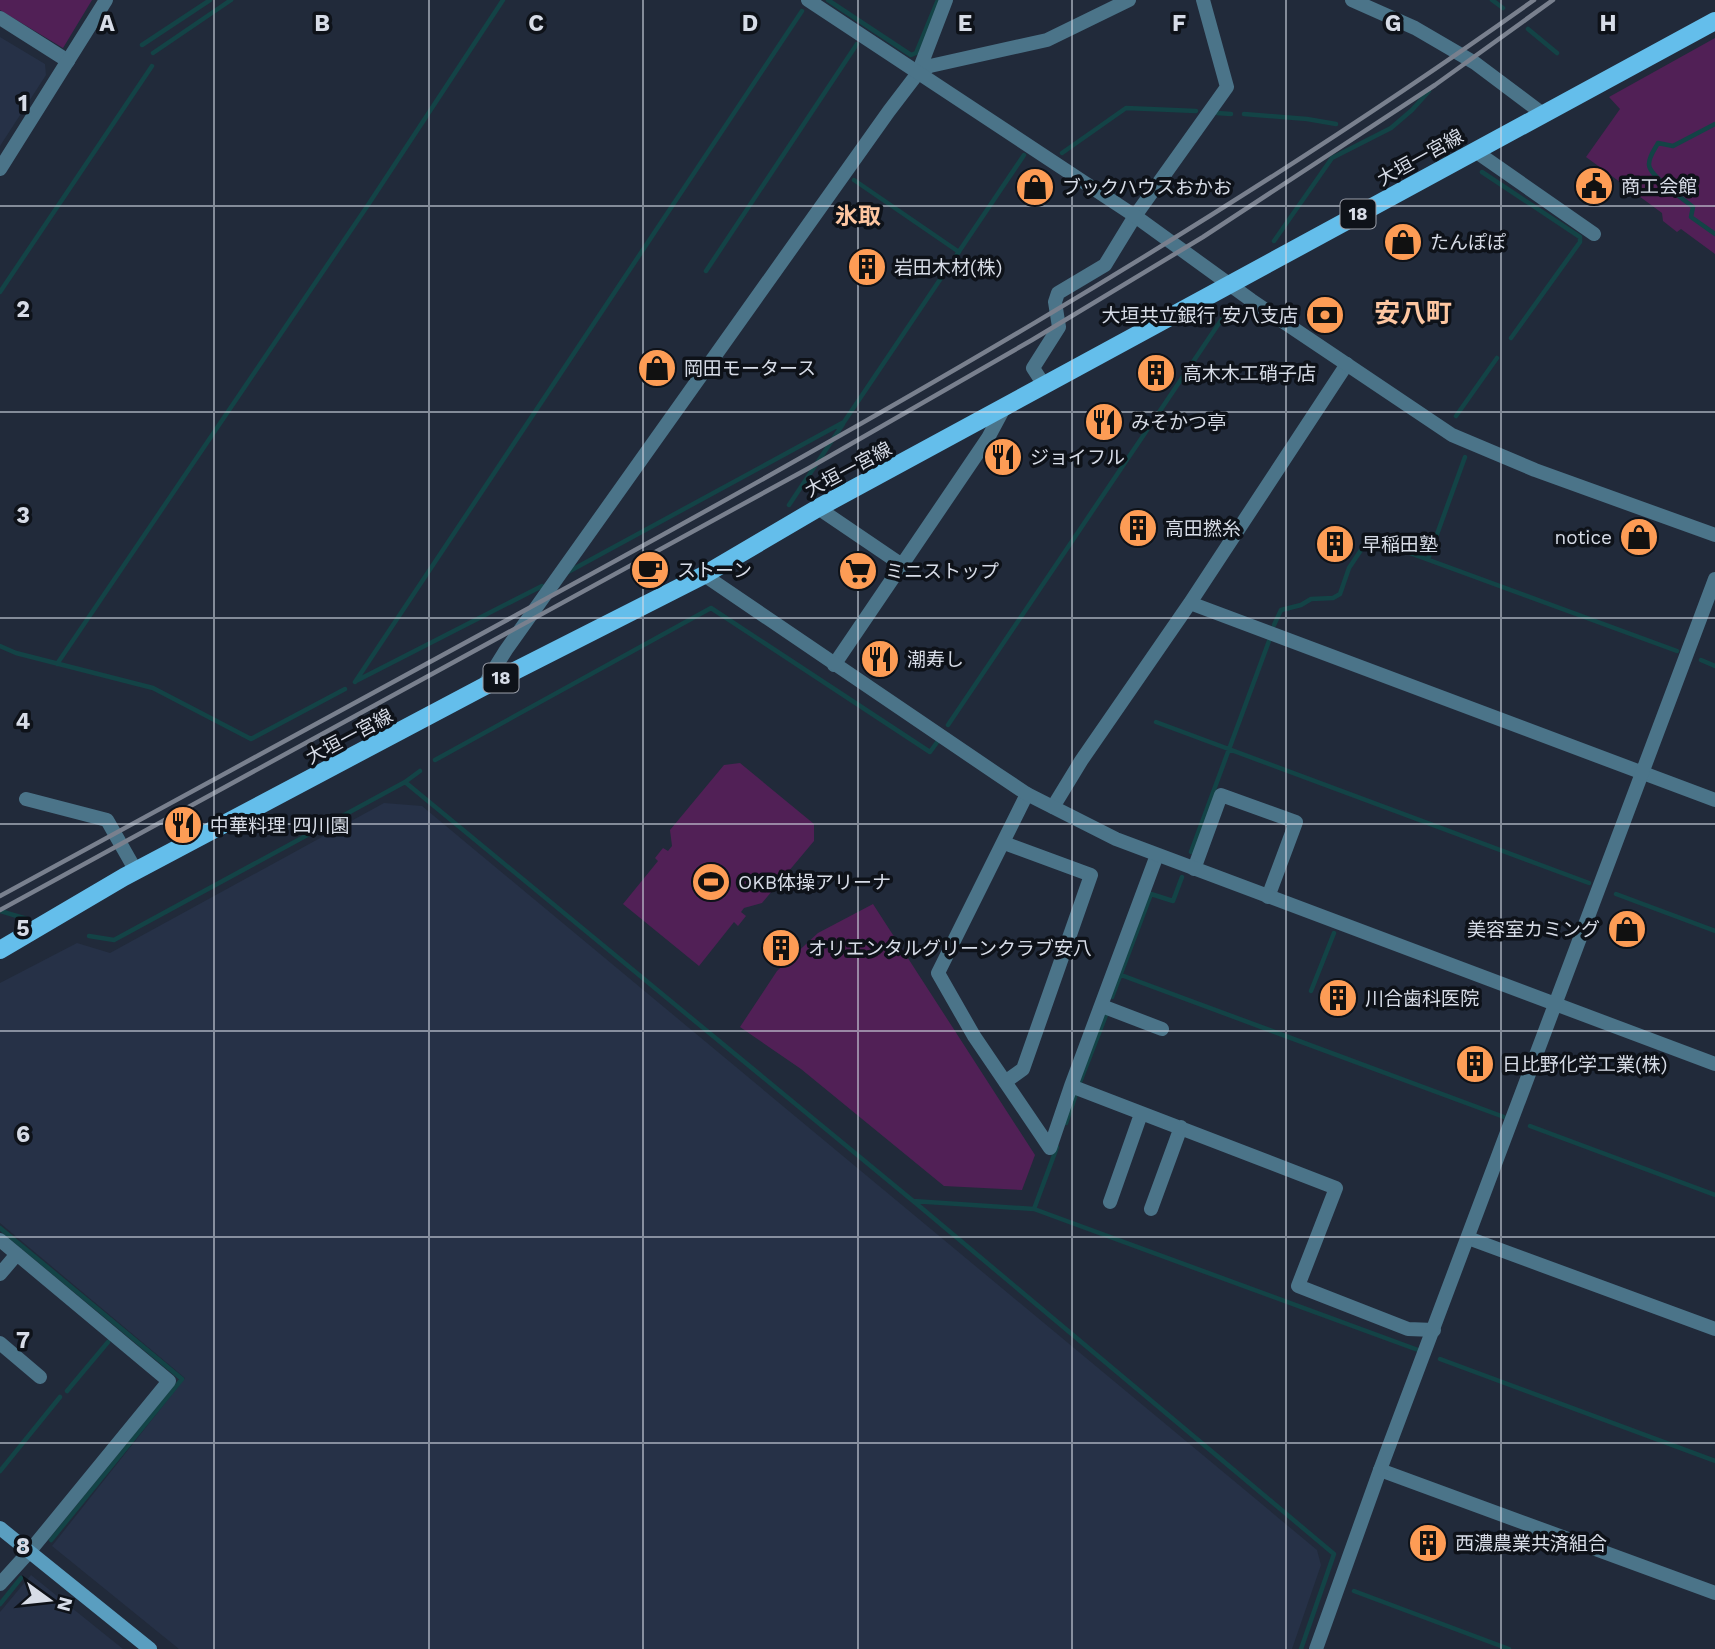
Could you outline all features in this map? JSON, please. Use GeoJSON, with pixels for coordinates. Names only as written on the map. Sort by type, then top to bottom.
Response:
{"type":"FeatureCollection","features":[{"type":"Feature","properties":{"kind":"main road","name":"大垣一宮線"},"geometry":{"type":"LineString","coordinates":[[0,950],[136,871],[483,687],[704,575],[818,508],[1003,410],[1044,385],[1715,21]]}},
{"type":"Feature","properties":{"kind":"main road"},"geometry":{"type":"LineString","coordinates":[[0,1528],[150,1649]]}},
{"type":"Feature","properties":{"kind":"street"},"geometry":{"type":"LineString","coordinates":[[0,169],[106,0]]}},
{"type":"Feature","properties":{"kind":"street"},"geometry":{"type":"LineString","coordinates":[[808,0],[1135,216],[1230,285],[1452,435],[1535,470],[1715,535]]}},
{"type":"Feature","properties":{"kind":"street"},"geometry":{"type":"LineString","coordinates":[[483,687],[499,659],[918,73],[946,0]]}},
{"type":"Feature","properties":{"kind":"street"},"geometry":{"type":"LineString","coordinates":[[918,73],[930,66],[1047,40],[1129,0]]}},
{"type":"Feature","properties":{"kind":"street"},"geometry":{"type":"LineString","coordinates":[[1044,385],[1033,368],[1059,327],[1055,302],[1058,293],[1105,265],[1135,216],[1227,87],[1203,0]]}},
{"type":"Feature","properties":{"kind":"street"},"geometry":{"type":"LineString","coordinates":[[1352,0],[1415,28],[1475,63],[1543,114]]}},
{"type":"Feature","properties":{"kind":"street"},"geometry":{"type":"LineString","coordinates":[[0,18],[68,61]]}},
{"type":"Feature","properties":{"kind":"street"},"geometry":{"type":"LineString","coordinates":[[1475,150],[1594,234]]}},
{"type":"Feature","properties":{"kind":"street"},"geometry":{"type":"LineString","coordinates":[[1053,807],[1081,761],[1190,603],[1347,365]]}},
{"type":"Feature","properties":{"kind":"street"},"geometry":{"type":"LineString","coordinates":[[834,665],[988,438],[1003,410]]}},
{"type":"Feature","properties":{"kind":"street"},"geometry":{"type":"LineString","coordinates":[[818,508],[902,565]]}},
{"type":"Feature","properties":{"kind":"street"},"geometry":{"type":"LineString","coordinates":[[704,575],[1027,794],[1116,839],[1715,1064]]}},
{"type":"Feature","properties":{"kind":"street"},"geometry":{"type":"LineString","coordinates":[[1316,1649],[1380,1470],[1715,579]]}},
{"type":"Feature","properties":{"kind":"street"},"geometry":{"type":"LineString","coordinates":[[1190,603],[1715,800]]}},
{"type":"Feature","properties":{"kind":"street"},"geometry":{"type":"LineString","coordinates":[[1027,794],[938,973],[974,1036],[1050,1148],[1157,855]]}},
{"type":"Feature","properties":{"kind":"street"},"geometry":{"type":"LineString","coordinates":[[1194,869],[1221,795],[1296,822],[1268,897]]}},
{"type":"Feature","properties":{"kind":"street"},"geometry":{"type":"LineString","coordinates":[[26,799],[107,820],[136,871]]}},
{"type":"Feature","properties":{"kind":"street"},"geometry":{"type":"LineString","coordinates":[[1003,843],[1091,875],[1023,1069],[1005,1082]]}},
{"type":"Feature","properties":{"kind":"street"},"geometry":{"type":"LineString","coordinates":[[1102,1006],[1162,1029]]}},
{"type":"Feature","properties":{"kind":"street"},"geometry":{"type":"LineString","coordinates":[[1071,1086],[1336,1188],[1298,1286],[1408,1329],[1434,1330]]}},
{"type":"Feature","properties":{"kind":"street"},"geometry":{"type":"LineString","coordinates":[[1110,1202],[1141,1114]]}},
{"type":"Feature","properties":{"kind":"street"},"geometry":{"type":"LineString","coordinates":[[1151,1209],[1181,1127]]}},
{"type":"Feature","properties":{"kind":"street"},"geometry":{"type":"LineString","coordinates":[[1468,1238],[1715,1329]]}},
{"type":"Feature","properties":{"kind":"street"},"geometry":{"type":"LineString","coordinates":[[0,1240],[169,1381],[0,1584]]}},
{"type":"Feature","properties":{"kind":"street"},"geometry":{"type":"LineString","coordinates":[[0,1273],[17,1254]]}},
{"type":"Feature","properties":{"kind":"street"},"geometry":{"type":"LineString","coordinates":[[0,1343],[40,1377]]}},
{"type":"Feature","properties":{"kind":"street"},"geometry":{"type":"LineString","coordinates":[[1380,1470],[1715,1592]]}},
{"type":"Feature","properties":{"kind":"shaded area"},"geometry":{"type":"Polygon","coordinates":[[[0,0],[92,0],[63,48],[0,10],[0,0]]]}},
{"type":"Feature","properties":{"kind":"shaded area"},"geometry":{"type":"Polygon","coordinates":[[[0,37],[45,64],[46,75],[0,146],[0,37]]]}},
{"type":"Feature","properties":{"kind":"shaded area"},"geometry":{"type":"Polygon","coordinates":[[[1715,38],[1715,254],[1681,229],[1677,232],[1663,221],[1662,213],[1586,157],[1620,109],[1609,97],[1715,38]]]}},
{"type":"Feature","properties":{"kind":"shaded area","name":"OKB体操アリーナ"},"geometry":{"type":"Polygon","coordinates":[[[740,763],[814,824],[814,841],[762,903],[744,908],[741,912],[746,916],[738,926],[734,922],[699,966],[623,904],[658,861],[655,858],[663,848],[668,851],[672,846],[670,830],[724,765],[740,763]]]}},
{"type":"Feature","properties":{"kind":"shaded area"},"geometry":{"type":"Polygon","coordinates":[[[384,803],[422,806],[1317,1550],[1321,1565],[1292,1649],[179,1649],[52,1546],[185,1378],[0,1223],[0,983],[77,943],[110,953],[384,803]]]}},
{"type":"Feature","properties":{"kind":"shaded area","name":"オリエンタルグリーンクラブ安八"},"geometry":{"type":"Polygon","coordinates":[[[873,904],[1035,1155],[1022,1190],[944,1186],[801,1069],[740,1027],[777,971],[818,933],[873,904]]]}},
{"type":"Feature","properties":{"kind":"shaded area"},"geometry":{"type":"Polygon","coordinates":[[[31,1575],[123,1649],[0,1649],[0,1612],[31,1575]]]}},
{"type":"Feature","properties":{"kind":"waterway"},"geometry":{"type":"LineString","coordinates":[[142,45],[210,0]]}},
{"type":"Feature","properties":{"kind":"waterway"},"geometry":{"type":"LineString","coordinates":[[153,53],[231,0]]}},
{"type":"Feature","properties":{"kind":"waterway"},"geometry":{"type":"LineString","coordinates":[[57,664],[368,205],[503,0]]}},
{"type":"Feature","properties":{"kind":"waterway"},"geometry":{"type":"LineString","coordinates":[[828,0],[911,55],[916,53],[938,0]]}},
{"type":"Feature","properties":{"kind":"waterway"},"geometry":{"type":"LineString","coordinates":[[1492,0],[1503,8]]}},
{"type":"Feature","properties":{"kind":"waterway"},"geometry":{"type":"LineString","coordinates":[[355,682],[802,11]]}},
{"type":"Feature","properties":{"kind":"waterway"},"geometry":{"type":"LineString","coordinates":[[1528,29],[1557,53]]}},
{"type":"Feature","properties":{"kind":"waterway"},"geometry":{"type":"LineString","coordinates":[[706,271],[857,44]]}},
{"type":"Feature","properties":{"kind":"waterway"},"geometry":{"type":"LineString","coordinates":[[0,292],[152,66]]}},
{"type":"Feature","properties":{"kind":"waterway"},"geometry":{"type":"LineString","coordinates":[[1274,241],[1332,158],[1391,128],[1429,91]]}},
{"type":"Feature","properties":{"kind":"waterway"},"geometry":{"type":"LineString","coordinates":[[1062,153],[1126,108],[1196,111]]}},
{"type":"Feature","properties":{"kind":"waterway"},"geometry":{"type":"LineString","coordinates":[[1217,113],[1231,114]]}},
{"type":"Feature","properties":{"kind":"waterway"},"geometry":{"type":"LineString","coordinates":[[1244,114],[1336,124]]}},
{"type":"Feature","properties":{"kind":"waterway"},"geometry":{"type":"LineString","coordinates":[[1715,124],[1673,146],[1658,143],[1649,164],[1660,180],[1693,207],[1691,217],[1715,234]]}},
{"type":"Feature","properties":{"kind":"waterway"},"geometry":{"type":"LineString","coordinates":[[568,572],[844,422],[1024,155]]}},
{"type":"Feature","properties":{"kind":"waterway"},"geometry":{"type":"LineString","coordinates":[[1482,172],[1580,237],[1580,242],[1511,338]]}},
{"type":"Feature","properties":{"kind":"waterway"},"geometry":{"type":"LineString","coordinates":[[854,180],[959,252]]}},
{"type":"Feature","properties":{"kind":"waterway"},"geometry":{"type":"LineString","coordinates":[[948,725],[1230,307]]}},
{"type":"Feature","properties":{"kind":"waterway"},"geometry":{"type":"LineString","coordinates":[[1456,416],[1497,358]]}},
{"type":"Feature","properties":{"kind":"waterway"},"geometry":{"type":"LineString","coordinates":[[789,505],[843,424]]}},
{"type":"Feature","properties":{"kind":"waterway"},"geometry":{"type":"LineString","coordinates":[[1428,559],[1465,457]]}},
{"type":"Feature","properties":{"kind":"waterway"},"geometry":{"type":"LineString","coordinates":[[1274,625],[1281,610],[1301,605],[1311,599],[1333,598],[1340,594],[1349,568],[1369,538],[1677,651]]}},
{"type":"Feature","properties":{"kind":"waterway"},"geometry":{"type":"LineString","coordinates":[[356,681],[542,586]]}},
{"type":"Feature","properties":{"kind":"waterway"},"geometry":{"type":"LineString","coordinates":[[435,760],[711,608],[930,752],[938,741]]}},
{"type":"Feature","properties":{"kind":"waterway"},"geometry":{"type":"LineString","coordinates":[[1191,852],[1269,641]]}},
{"type":"Feature","properties":{"kind":"waterway"},"geometry":{"type":"LineString","coordinates":[[0,646],[16,653],[153,688],[251,739],[345,689]]}},
{"type":"Feature","properties":{"kind":"waterway"},"geometry":{"type":"LineString","coordinates":[[1701,660],[1715,666]]}},
{"type":"Feature","properties":{"kind":"waterway"},"geometry":{"type":"LineString","coordinates":[[1156,722],[1589,883]]}},
{"type":"Feature","properties":{"kind":"waterway"},"geometry":{"type":"LineString","coordinates":[[405,782],[420,771]]}},
{"type":"Feature","properties":{"kind":"waterway"},"geometry":{"type":"LineString","coordinates":[[89,936],[114,940],[405,782],[918,1205],[1334,1554],[1301,1649]]}},
{"type":"Feature","properties":{"kind":"waterway"},"geometry":{"type":"LineString","coordinates":[[1112,997],[1151,894],[1173,901],[1182,877]]}},
{"type":"Feature","properties":{"kind":"waterway"},"geometry":{"type":"LineString","coordinates":[[1616,894],[1715,931]]}},
{"type":"Feature","properties":{"kind":"waterway"},"geometry":{"type":"LineString","coordinates":[[0,911],[27,919]]}},
{"type":"Feature","properties":{"kind":"waterway"},"geometry":{"type":"LineString","coordinates":[[1311,991],[1334,933]]}},
{"type":"Feature","properties":{"kind":"waterway"},"geometry":{"type":"LineString","coordinates":[[1121,975],[1504,1117]]}},
{"type":"Feature","properties":{"kind":"waterway"},"geometry":{"type":"LineString","coordinates":[[1080,1082],[1106,1015]]}},
{"type":"Feature","properties":{"kind":"waterway"},"geometry":{"type":"LineString","coordinates":[[1066,1123],[1076,1094]]}},
{"type":"Feature","properties":{"kind":"waterway"},"geometry":{"type":"LineString","coordinates":[[1530,1126],[1715,1195]]}},
{"type":"Feature","properties":{"kind":"waterway"},"geometry":{"type":"LineString","coordinates":[[1034,1209],[1057,1147]]}},
{"type":"Feature","properties":{"kind":"waterway"},"geometry":{"type":"LineString","coordinates":[[913,1201],[1034,1209],[1418,1350]]}},
{"type":"Feature","properties":{"kind":"waterway"},"geometry":{"type":"LineString","coordinates":[[0,1228],[182,1379],[51,1540]]}},
{"type":"Feature","properties":{"kind":"waterway"},"geometry":{"type":"LineString","coordinates":[[67,1391],[108,1342]]}},
{"type":"Feature","properties":{"kind":"waterway"},"geometry":{"type":"LineString","coordinates":[[1440,1359],[1715,1461]]}},
{"type":"Feature","properties":{"kind":"waterway"},"geometry":{"type":"LineString","coordinates":[[0,1471],[60,1397]]}},
{"type":"Feature","properties":{"kind":"waterway"},"geometry":{"type":"LineString","coordinates":[[0,1604],[21,1578]]}},
{"type":"Feature","properties":{"kind":"waterway"},"geometry":{"type":"LineString","coordinates":[[1354,1591],[1509,1649]]}},
{"type":"Feature","properties":{"kind":"railway"},"geometry":{"type":"LineString","coordinates":[[0,896],[648,543],[907,397],[1162,246],[1412,85],[1534,0]]}},
{"type":"Feature","properties":{"kind":"railway"},"geometry":{"type":"LineString","coordinates":[[0,910],[809,468],[1032,340],[1203,237],[1435,85],[1553,0]]}},
{"type":"Feature","properties":{"kind":"place","name":"商工会館"},"geometry":{"type":"Point","coordinates":[1594,186]}},
{"type":"Feature","properties":{"kind":"place","name":"ブックハウスおかお"},"geometry":{"type":"Point","coordinates":[1035,187]}},
{"type":"Feature","properties":{"kind":"place","name":"たんぽぽ"},"geometry":{"type":"Point","coordinates":[1403,242]}},
{"type":"Feature","properties":{"kind":"place","name":"岩田木材(株)"},"geometry":{"type":"Point","coordinates":[867,267]}},
{"type":"Feature","properties":{"kind":"place","name":"大垣共立銀行 安八支店"},"geometry":{"type":"Point","coordinates":[1325,315]}},
{"type":"Feature","properties":{"kind":"place","name":"岡田モータース"},"geometry":{"type":"Point","coordinates":[657,368]}},
{"type":"Feature","properties":{"kind":"place","name":"高木木工硝子店"},"geometry":{"type":"Point","coordinates":[1156,373]}},
{"type":"Feature","properties":{"kind":"place","name":"みそかつ亭"},"geometry":{"type":"Point","coordinates":[1104,422]}},
{"type":"Feature","properties":{"kind":"place","name":"ジョイフル"},"geometry":{"type":"Point","coordinates":[1003,457]}},
{"type":"Feature","properties":{"kind":"place","name":"高田撚糸"},"geometry":{"type":"Point","coordinates":[1138,528]}},
{"type":"Feature","properties":{"kind":"place","name":"notice"},"geometry":{"type":"Point","coordinates":[1639,537]}},
{"type":"Feature","properties":{"kind":"place","name":"早稲田塾"},"geometry":{"type":"Point","coordinates":[1335,544]}},
{"type":"Feature","properties":{"kind":"place","name":"ストーン"},"geometry":{"type":"Point","coordinates":[650,570]}},
{"type":"Feature","properties":{"kind":"place","name":"ミニストップ"},"geometry":{"type":"Point","coordinates":[858,571]}},
{"type":"Feature","properties":{"kind":"place","name":"潮寿し"},"geometry":{"type":"Point","coordinates":[880,659]}},
{"type":"Feature","properties":{"kind":"place","name":"中華料理 四川園"},"geometry":{"type":"Point","coordinates":[183,825]}},
{"type":"Feature","properties":{"kind":"place","name":"OKB体操アリーナ"},"geometry":{"type":"Point","coordinates":[711,882]}},
{"type":"Feature","properties":{"kind":"place","name":"美容室カミング"},"geometry":{"type":"Point","coordinates":[1627,929]}},
{"type":"Feature","properties":{"kind":"place","name":"オリエンタルグリーンクラブ安八"},"geometry":{"type":"Point","coordinates":[781,948]}},
{"type":"Feature","properties":{"kind":"place","name":"川合歯科医院"},"geometry":{"type":"Point","coordinates":[1338,998]}},
{"type":"Feature","properties":{"kind":"place","name":"日比野化学工業(株)"},"geometry":{"type":"Point","coordinates":[1475,1064]}},
{"type":"Feature","properties":{"kind":"place","name":"西濃農業共済組合"},"geometry":{"type":"Point","coordinates":[1428,1543]}},
{"type":"Feature","properties":{"kind":"district","name":"氷取"},"geometry":{"type":"Point","coordinates":[858,216]}},
{"type":"Feature","properties":{"kind":"district","name":"安八町"},"geometry":{"type":"Point","coordinates":[1413,313]}}]}
